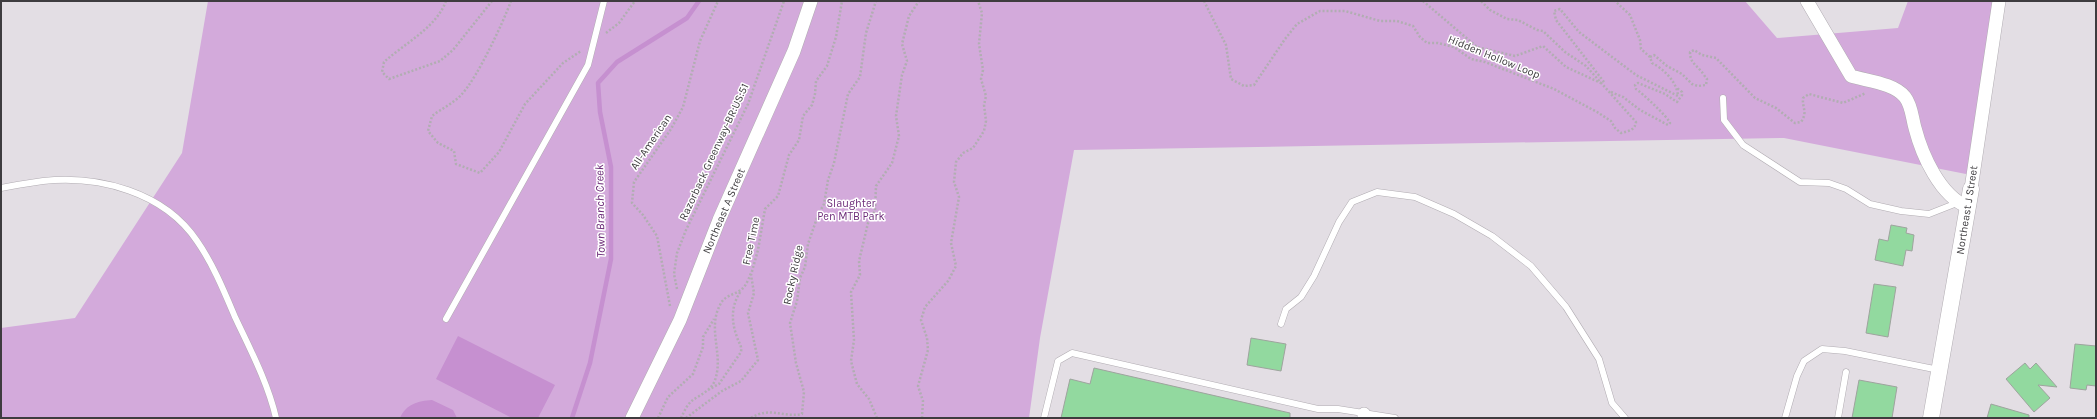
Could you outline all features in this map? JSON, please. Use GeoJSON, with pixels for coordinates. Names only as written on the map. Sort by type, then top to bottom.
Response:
{"type":"FeatureCollection","features":[{"type":"Feature","properties":{"kind":"street","name":"Northeast A Street"},"geometry":{"type":"LineString","coordinates":[[632,418],[680,320],[719,220],[794,51],[811,1]]}},
{"type":"Feature","properties":{"kind":"street"},"geometry":{"type":"LineString","coordinates":[[1807,1],[1851,76],[1895,89],[1905,97],[1912,112],[1914,126],[1924,157],[1962,205]]}},
{"type":"Feature","properties":{"kind":"street","name":"Northeast J Street"},"geometry":{"type":"LineString","coordinates":[[1931,418],[1962,205],[1971,189],[1999,1]]}},
{"type":"Feature","properties":{"kind":"lane"},"geometry":{"type":"LineString","coordinates":[[446,319],[588,65],[604,1]]}},
{"type":"Feature","properties":{"kind":"lane"},"geometry":{"type":"LineString","coordinates":[[1723,98],[1724,120],[1742,145],[1800,182],[1829,183],[1846,189],[1870,204],[1901,211],[1930,214],[1962,205]]}},
{"type":"Feature","properties":{"kind":"lane"},"geometry":{"type":"LineString","coordinates":[[1,188],[44,181],[104,184],[134,192],[159,203],[177,217],[197,240],[215,270],[262,377],[276,418]]}},
{"type":"Feature","properties":{"kind":"lane"},"geometry":{"type":"LineString","coordinates":[[1281,324],[1286,309],[1301,297],[1314,276],[1339,222],[1352,202],[1377,192],[1414,197],[1454,214],[1492,236],[1531,266],[1566,307],[1599,359],[1612,403],[1625,418]]}},
{"type":"Feature","properties":{"kind":"lane"},"geometry":{"type":"LineString","coordinates":[[1785,418],[1797,376],[1804,361],[1822,349],[1845,351],[1939,370]]}},
{"type":"Feature","properties":{"kind":"lane"},"geometry":{"type":"LineString","coordinates":[[1044,418],[1058,361],[1072,353],[1318,409],[1338,409],[1364,416],[1395,418]]}},
{"type":"Feature","properties":{"kind":"lane"},"geometry":{"type":"LineString","coordinates":[[1838,418],[1846,372]]}},
{"type":"Feature","properties":{"kind":"path"},"geometry":{"type":"LineString","coordinates":[[446,1],[442,12],[416,38],[384,62],[382,72],[389,79],[440,61],[453,50],[492,1]]}},
{"type":"Feature","properties":{"kind":"path"},"geometry":{"type":"LineString","coordinates":[[511,1],[505,17],[471,82],[461,95],[432,116],[428,131],[438,143],[454,151],[456,164],[480,173],[499,152],[525,104],[563,63],[619,23],[635,1]]}},
{"type":"Feature","properties":{"kind":"path","name":"All-American"},"geometry":{"type":"LineString","coordinates":[[674,306],[672,311],[666,292],[657,236],[643,215],[632,203],[634,182],[671,129],[683,107],[700,41],[718,1]]}},
{"type":"Feature","properties":{"kind":"path","name":"Razorback Greenway-BR:US:51"},"geometry":{"type":"LineString","coordinates":[[677,291],[674,274],[677,253],[686,230],[748,104],[784,1]]}},
{"type":"Feature","properties":{"kind":"path","name":"Free Time"},"geometry":{"type":"LineString","coordinates":[[686,418],[722,391],[741,380],[758,360],[748,313],[754,293],[752,271],[758,250],[765,209],[778,196],[789,154],[799,140],[803,116],[812,105],[816,81],[827,66],[836,37],[842,1]]}},
{"type":"Feature","properties":{"kind":"path","name":"Rocky Ridge"},"geometry":{"type":"LineString","coordinates":[[751,418],[761,412],[773,412],[790,416],[802,414],[804,392],[796,363],[790,323],[797,301],[800,278],[805,266],[808,244],[824,204],[828,180],[834,163],[842,128],[848,94],[860,77],[866,33],[876,1]]}},
{"type":"Feature","properties":{"kind":"path"},"geometry":{"type":"LineString","coordinates":[[877,418],[869,399],[857,384],[851,361],[854,340],[851,292],[860,276],[859,261],[868,223],[875,211],[876,186],[892,163],[899,136],[896,116],[902,75],[907,61],[902,44],[909,16],[919,1]]}},
{"type":"Feature","properties":{"kind":"path"},"geometry":{"type":"LineString","coordinates":[[922,418],[923,401],[918,386],[928,350],[927,338],[921,320],[925,307],[948,281],[956,266],[951,243],[959,197],[954,182],[956,162],[962,153],[973,148],[984,131],[986,121],[984,105],[986,96],[981,79],[983,70],[979,44],[982,13],[978,1]]}},
{"type":"Feature","properties":{"kind":"path","name":"Hidden Hollow Loop"},"geometry":{"type":"LineString","coordinates":[[1204,1],[1226,45],[1232,79],[1244,86],[1254,85],[1284,39],[1297,24],[1320,11],[1345,11],[1380,21],[1397,21],[1413,26],[1420,37],[1427,43],[1438,43],[1454,48],[1471,59],[1485,62],[1554,89],[1611,121],[1615,128],[1621,133],[1632,130],[1636,126],[1636,122],[1609,91],[1606,85],[1586,66],[1565,52],[1543,31],[1537,30],[1518,20],[1507,19],[1490,10],[1481,1]]}},
{"type":"Feature","properties":{"kind":"path"},"geometry":{"type":"LineString","coordinates":[[1423,1],[1477,47],[1515,56],[1543,46],[1566,67],[1606,85]]}},
{"type":"Feature","properties":{"kind":"path"},"geometry":{"type":"LineString","coordinates":[[1606,85],[1556,20],[1554,11],[1560,9],[1579,32],[1636,75],[1678,96],[1675,87],[1662,68],[1652,63],[1650,57],[1641,49],[1640,40],[1630,15],[1615,1]]}},
{"type":"Feature","properties":{"kind":"path"},"geometry":{"type":"LineString","coordinates":[[1650,57],[1654,54],[1667,66],[1682,74],[1692,84],[1698,86],[1706,85],[1707,79],[1702,71],[1695,67],[1690,58],[1690,52],[1694,50],[1702,55],[1716,58],[1755,98],[1776,108],[1795,123],[1801,122],[1803,118],[1806,109],[1803,102],[1804,96],[1809,94],[1843,103],[1883,85]]}},
{"type":"Feature","properties":{"kind":"path"},"geometry":{"type":"LineString","coordinates":[[1609,91],[1623,97],[1640,110],[1668,125],[1670,123],[1669,119],[1654,107],[1645,94],[1636,89],[1635,85],[1638,83],[1646,86],[1677,102],[1682,98],[1682,92],[1675,87]]}},
{"type":"Feature","properties":{"kind":"path"},"geometry":{"type":"LineString","coordinates":[[707,390],[719,384],[741,352],[742,347],[737,337],[732,318],[735,301],[752,271]]}},
{"type":"Feature","properties":{"kind":"path"},"geometry":{"type":"LineString","coordinates":[[681,418],[692,400],[700,397],[715,382],[718,357],[714,335],[716,317],[720,304],[727,296],[742,289]]}},
{"type":"Feature","properties":{"kind":"path"},"geometry":{"type":"LineString","coordinates":[[658,418],[668,397],[694,374],[703,347],[703,337],[716,317]]}},
{"type":"Feature","properties":{"kind":"green space","name":"Slaughter Pen MTB Park"},"geometry":{"type":"Polygon","coordinates":[[[208,1],[1745,1],[1777,38],[1898,28],[1908,1],[2003,1],[1971,175],[1784,138],[1074,150],[1040,338],[1029,418],[1,418],[1,328],[75,318],[182,153],[208,1]]]}},
{"type":"Feature","properties":{"kind":"shaded area"},"geometry":{"type":"Polygon","coordinates":[[[458,336],[555,385],[538,418],[512,418],[436,379],[458,336]]]}},
{"type":"Feature","properties":{"kind":"shaded area"},"geometry":{"type":"Polygon","coordinates":[[[432,400],[453,410],[457,418],[400,418],[409,406],[422,401],[432,400]]]}},
{"type":"Feature","properties":{"kind":"building"},"geometry":{"type":"Polygon","coordinates":[[[1891,225],[1907,228],[1906,233],[1914,235],[1912,251],[1906,250],[1903,266],[1875,260],[1879,239],[1888,241],[1891,225]]]}},
{"type":"Feature","properties":{"kind":"building"},"geometry":{"type":"Polygon","coordinates":[[[1874,284],[1896,287],[1888,337],[1866,333],[1874,284]]]}},
{"type":"Feature","properties":{"kind":"building"},"geometry":{"type":"Polygon","coordinates":[[[1251,338],[1286,344],[1281,371],[1247,365],[1251,338]]]}},
{"type":"Feature","properties":{"kind":"building"},"geometry":{"type":"Polygon","coordinates":[[[2075,344],[2096,346],[2096,386],[2087,385],[2086,390],[2070,388],[2075,344]]]}},
{"type":"Feature","properties":{"kind":"building"},"geometry":{"type":"Polygon","coordinates":[[[2025,363],[2030,369],[2036,363],[2057,387],[2038,385],[2050,398],[2034,412],[2006,379],[2025,363]]]}},
{"type":"Feature","properties":{"kind":"building"},"geometry":{"type":"Polygon","coordinates":[[[1094,368],[1290,413],[1290,418],[1061,418],[1070,379],[1090,384],[1094,368]]]}},
{"type":"Feature","properties":{"kind":"building"},"geometry":{"type":"Polygon","coordinates":[[[1859,380],[1897,387],[1892,418],[1852,418],[1859,380]]]}},
{"type":"Feature","properties":{"kind":"building"},"geometry":{"type":"Polygon","coordinates":[[[1991,404],[2029,415],[2029,418],[1987,418],[1991,404]]]}},
{"type":"Feature","properties":{"kind":"waterway","name":"Town Branch Creek"},"geometry":{"type":"LineString","coordinates":[[572,418],[590,363],[611,259],[611,167],[600,112],[598,83],[617,62],[687,18],[699,1]]}}]}
